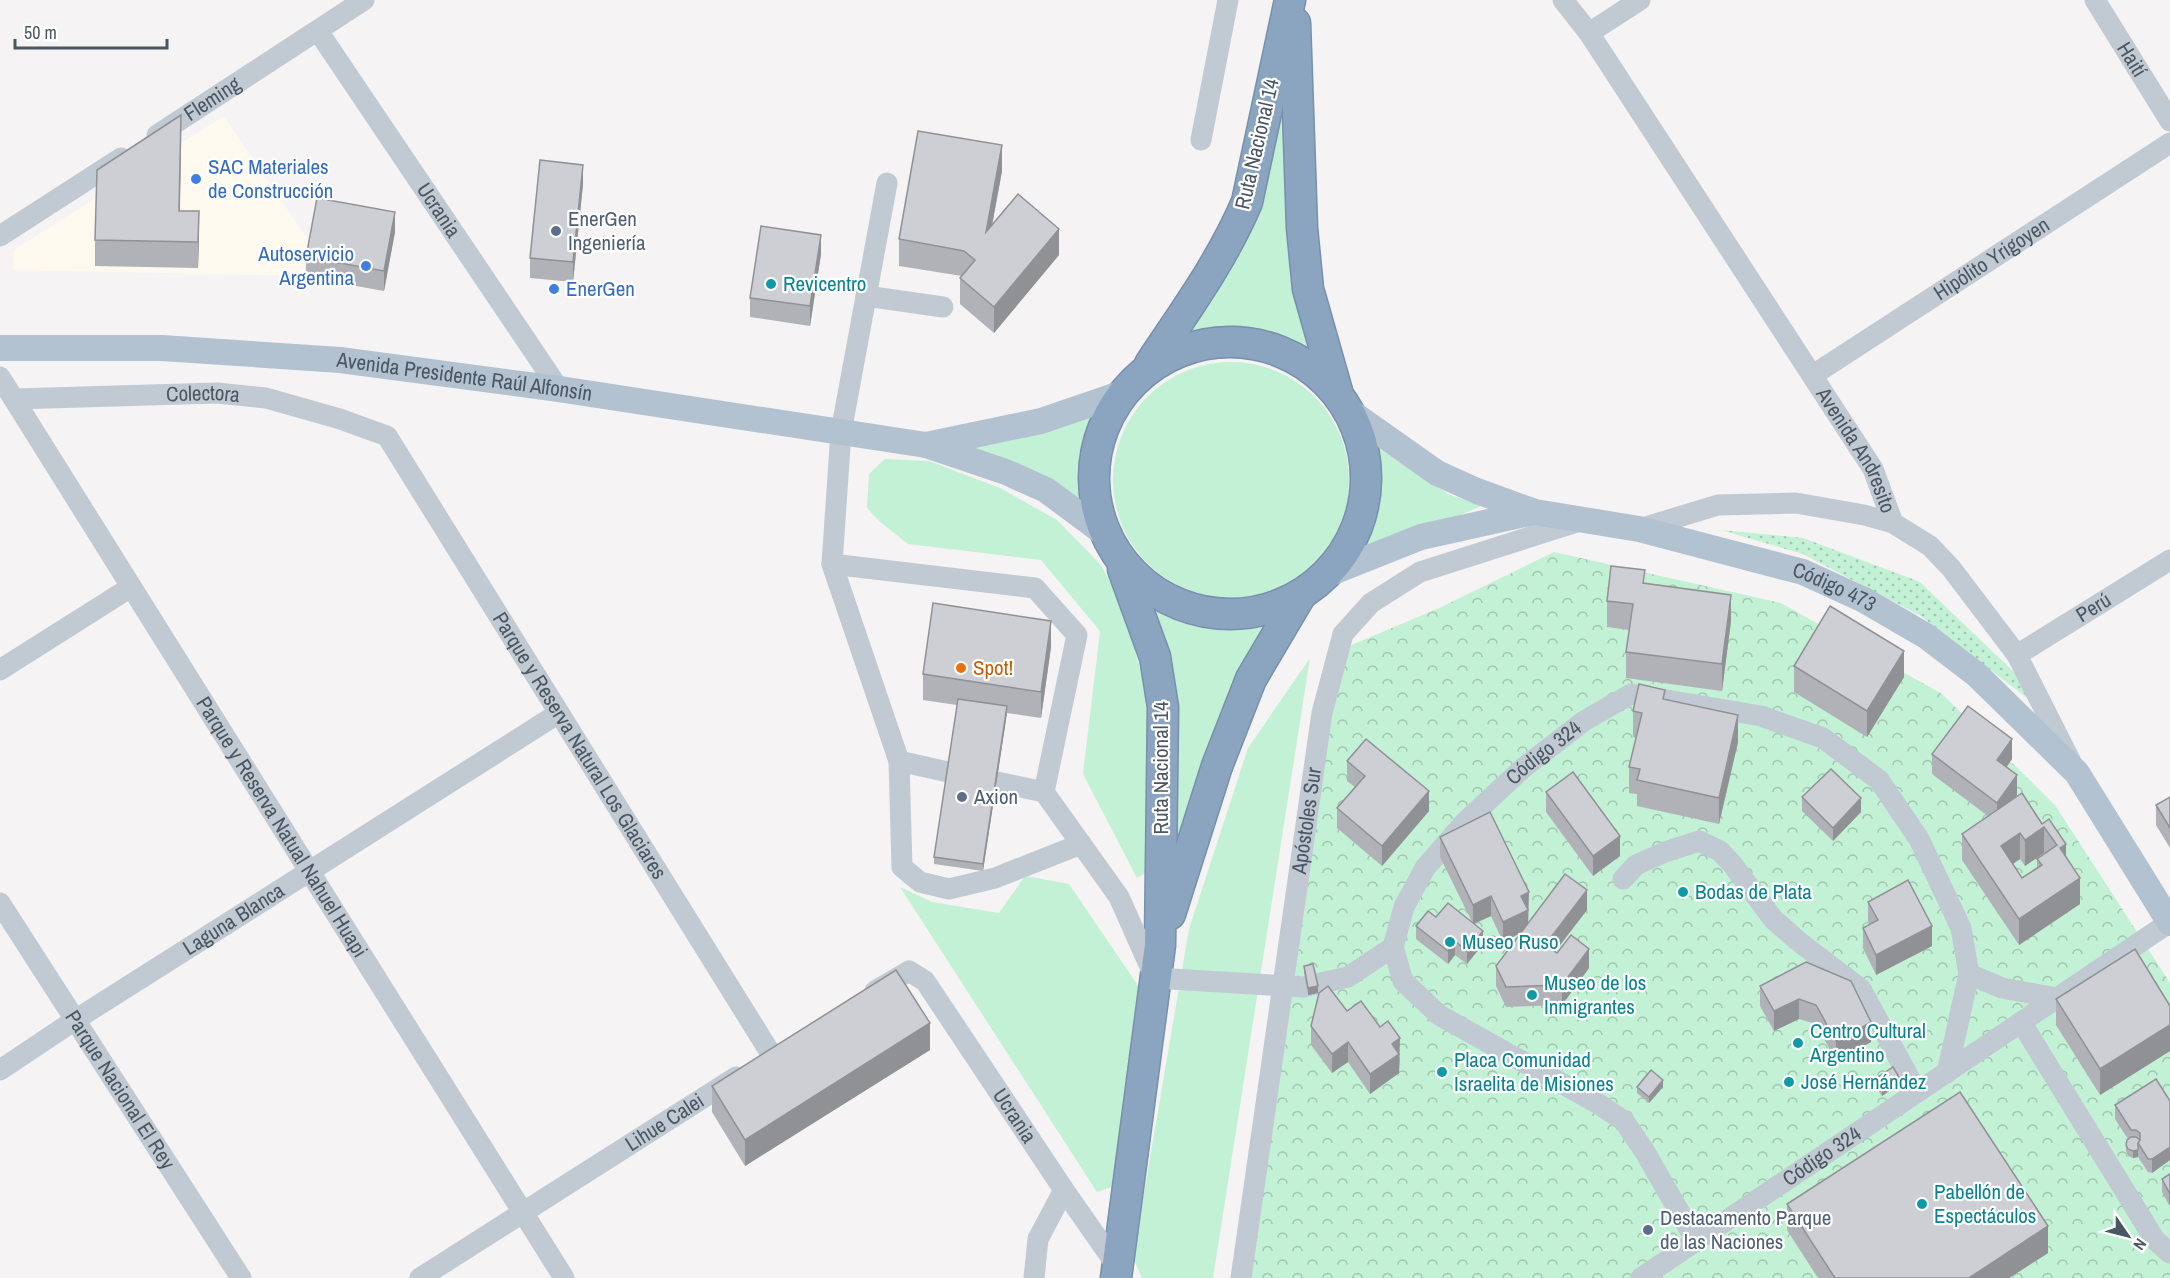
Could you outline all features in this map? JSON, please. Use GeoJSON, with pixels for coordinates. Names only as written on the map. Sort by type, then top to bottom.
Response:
{"type":"FeatureCollection","features":[{"type":"Feature","properties":{"kind":"highway","name":"Ruta Nacional 14"},"geometry":{"type":"LineString","coordinates":[[1145,371],[1211,274],[1247,202],[1292,0]]}},
{"type":"Feature","properties":{"kind":"highway","name":"Ruta Nacional 14"},"geometry":{"type":"LineString","coordinates":[[1160,945],[1217,766],[1251,679],[1300,596],[1328,574],[1353,538],[1366,497],[1365,454],[1344,402],[1308,289],[1302,228],[1292,0]]}},
{"type":"Feature","properties":{"kind":"highway"},"geometry":{"type":"LineString","coordinates":[[1300,596],[1263,611],[1223,615],[1184,608],[1148,589],[1120,560],[1104,533],[1095,498],[1094,461],[1104,425],[1123,393],[1145,371],[1182,350],[1224,341],[1267,345],[1305,363],[1344,402]]}},
{"type":"Feature","properties":{"kind":"highway","name":"Ruta Nacional 14"},"geometry":{"type":"LineString","coordinates":[[1119,1274],[1160,945],[1163,707],[1155,657],[1120,560]]}},
{"type":"Feature","properties":{"kind":"main road","name":"Avenida Presidente Raúl Alfonsín"},"geometry":{"type":"LineString","coordinates":[[0,348],[162,348],[328,360],[560,389],[926,445],[1006,472],[1046,490],[1104,533]]}},
{"type":"Feature","properties":{"kind":"main road","name":"Avenida Presidente Raúl Alfonsín"},"geometry":{"type":"LineString","coordinates":[[926,445],[1041,421],[1123,393]]}},
{"type":"Feature","properties":{"kind":"main road"},"geometry":{"type":"LineString","coordinates":[[1344,402],[1437,473],[1534,512]]}},
{"type":"Feature","properties":{"kind":"main road"},"geometry":{"type":"LineString","coordinates":[[1328,574],[1420,537],[1534,512]]}},
{"type":"Feature","properties":{"kind":"main road","name":"Código 473"},"geometry":{"type":"LineString","coordinates":[[1534,512],[1640,529],[1803,572],[1864,600],[1926,636],[1977,675],[2077,773]]}},
{"type":"Feature","properties":{"kind":"main road","name":"Avenida Andresito"},"geometry":{"type":"LineString","coordinates":[[2077,773],[2170,923]]}},
{"type":"Feature","properties":{"kind":"street"},"geometry":{"type":"LineString","coordinates":[[1201,140],[1227,0]]}},
{"type":"Feature","properties":{"kind":"street","name":"Avenida Andresito"},"geometry":{"type":"LineString","coordinates":[[1563,0],[1589,33],[1874,469],[1893,524],[1930,546],[1951,568],[2017,655],[2077,773]]}},
{"type":"Feature","properties":{"kind":"street"},"geometry":{"type":"LineString","coordinates":[[1589,33],[1641,0]]}},
{"type":"Feature","properties":{"kind":"street","name":"Haití"},"geometry":{"type":"LineString","coordinates":[[2095,0],[2170,121]]}},
{"type":"Feature","properties":{"kind":"street","name":"Fleming"},"geometry":{"type":"LineString","coordinates":[[0,236],[318,31],[356,3]]}},
{"type":"Feature","properties":{"kind":"street","name":"Ucrania"},"geometry":{"type":"LineString","coordinates":[[318,31],[560,389]]}},
{"type":"Feature","properties":{"kind":"street","name":"Hipólito Yrigoyen"},"geometry":{"type":"LineString","coordinates":[[1813,375],[2170,143]]}},
{"type":"Feature","properties":{"kind":"street"},"geometry":{"type":"LineString","coordinates":[[886,183],[841,432],[832,564],[899,761],[902,867],[920,882],[949,889],[995,878],[1081,844]]}},
{"type":"Feature","properties":{"kind":"street"},"geometry":{"type":"LineString","coordinates":[[866,297],[943,307]]}},
{"type":"Feature","properties":{"kind":"street","name":"Parque y Reserva Natual Nahuel Huapi"},"geometry":{"type":"LineString","coordinates":[[0,377],[564,1278]]}},
{"type":"Feature","properties":{"kind":"street","name":"Colectora"},"geometry":{"type":"LineString","coordinates":[[14,399],[217,393],[266,398],[340,419],[387,436]]}},
{"type":"Feature","properties":{"kind":"street","name":"Parque y Reserva Natural Los Glaciares"},"geometry":{"type":"LineString","coordinates":[[387,436],[771,1054]]}},
{"type":"Feature","properties":{"kind":"street"},"geometry":{"type":"LineString","coordinates":[[1640,529],[1718,505],[1796,502],[1864,515],[1893,524]]}},
{"type":"Feature","properties":{"kind":"street","name":"Apóstoles Sur"},"geometry":{"type":"LineString","coordinates":[[1241,1278],[1322,713],[1343,634],[1371,603],[1420,572],[1584,520]]}},
{"type":"Feature","properties":{"kind":"street","name":"Perú"},"geometry":{"type":"LineString","coordinates":[[2017,655],[2170,561]]}},
{"type":"Feature","properties":{"kind":"street"},"geometry":{"type":"LineString","coordinates":[[832,564],[1035,588],[1077,635],[1044,792]]}},
{"type":"Feature","properties":{"kind":"street"},"geometry":{"type":"LineString","coordinates":[[0,670],[131,587]]}},
{"type":"Feature","properties":{"kind":"street","name":"Código 324"},"geometry":{"type":"LineString","coordinates":[[1393,947],[1404,907],[1425,868],[1464,823],[1523,768],[1584,721],[1631,694],[1761,716],[1823,738],[1879,780],[1919,839],[1961,928],[1969,974],[1947,1073]]}},
{"type":"Feature","properties":{"kind":"street","name":"Laguna Blanca"},"geometry":{"type":"LineString","coordinates":[[0,1070],[559,713]]}},
{"type":"Feature","properties":{"kind":"street"},"geometry":{"type":"LineString","coordinates":[[899,761],[948,772]]}},
{"type":"Feature","properties":{"kind":"street"},"geometry":{"type":"LineString","coordinates":[[997,782],[1044,792],[1119,897],[1155,978],[1303,987],[1348,977],[1393,947],[1403,981],[1439,1015],[1597,1103],[1624,1121],[1645,1152],[1696,1241]]}},
{"type":"Feature","properties":{"kind":"street"},"geometry":{"type":"LineString","coordinates":[[1623,879],[1636,865],[1665,852],[1699,841],[1720,851],[1773,919],[1861,989],[1917,1092]]}},
{"type":"Feature","properties":{"kind":"street","name":"Parque Nacional El Rey"},"geometry":{"type":"LineString","coordinates":[[0,903],[241,1278]]}},
{"type":"Feature","properties":{"kind":"street","name":"Código 324"},"geometry":{"type":"LineString","coordinates":[[1641,1278],[2170,923]]}},
{"type":"Feature","properties":{"kind":"street","name":"Ucrania"},"geometry":{"type":"LineString","coordinates":[[860,1001],[909,971],[925,981],[1119,1274]]}},
{"type":"Feature","properties":{"kind":"street"},"geometry":{"type":"LineString","coordinates":[[1969,974],[2002,988],[2057,998]]}},
{"type":"Feature","properties":{"kind":"street"},"geometry":{"type":"LineString","coordinates":[[2021,1022],[2155,1240],[2170,1253]]}},
{"type":"Feature","properties":{"kind":"street","name":"Lihue Calei"},"geometry":{"type":"LineString","coordinates":[[420,1278],[791,1042]]}},
{"type":"Feature","properties":{"kind":"street"},"geometry":{"type":"LineString","coordinates":[[1034,1278],[1038,1239],[1064,1190]]}},
{"type":"Feature","properties":{"kind":"shaded area","name":"SAC Materiales de Construcción"},"geometry":{"type":"Polygon","coordinates":[[[224,116],[310,243],[303,276],[13,270],[14,250],[224,116]]]}},
{"type":"Feature","properties":{"kind":"green space"},"geometry":{"type":"Polygon","coordinates":[[[1282,96],[1288,252],[1318,362],[1268,337],[1226,333],[1176,345],[1249,234],[1282,96]]]}},
{"type":"Feature","properties":{"kind":"green space"},"geometry":{"type":"Polygon","coordinates":[[[1219,362],[1243,362],[1265,367],[1287,376],[1315,396],[1329,414],[1340,435],[1347,457],[1349,480],[1347,503],[1340,525],[1329,546],[1315,564],[1287,584],[1265,593],[1243,598],[1219,598],[1197,593],[1175,584],[1147,564],[1127,536],[1118,514],[1113,492],[1113,468],[1118,446],[1127,424],[1147,396],[1175,376],[1197,367],[1219,362]]]}},
{"type":"Feature","properties":{"kind":"green space"},"geometry":{"type":"Polygon","coordinates":[[[1103,412],[1080,464],[1089,514],[964,447],[1103,412]]]}},
{"type":"Feature","properties":{"kind":"green space"},"geometry":{"type":"Polygon","coordinates":[[[1372,444],[1450,495],[1483,505],[1443,523],[1361,553],[1380,499],[1372,444]]]}},
{"type":"Feature","properties":{"kind":"green space"},"geometry":{"type":"Polygon","coordinates":[[[885,459],[929,461],[1000,488],[1057,520],[1101,565],[1125,610],[1150,709],[1150,870],[1137,878],[1083,774],[1100,631],[1041,560],[908,544],[879,521],[867,508],[869,474],[885,459]]]}},
{"type":"Feature","properties":{"kind":"green space"},"geometry":{"type":"Polygon","coordinates":[[[1721,530],[1803,538],[1920,582],[2042,699],[2032,702],[1921,616],[1803,554],[1721,530]]]}},
{"type":"Feature","properties":{"kind":"green space"},"geometry":{"type":"Polygon","coordinates":[[[1554,552],[1781,603],[1942,694],[2055,805],[2170,983],[2170,1278],[1246,1278],[1342,649],[1437,609],[1554,552]]]}},
{"type":"Feature","properties":{"kind":"green space"},"geometry":{"type":"Polygon","coordinates":[[[1146,600],[1203,623],[1281,620],[1174,863],[1146,600]]]}},
{"type":"Feature","properties":{"kind":"green space"},"geometry":{"type":"Polygon","coordinates":[[[1310,658],[1213,1278],[1142,1278],[1133,1258],[1189,929],[1248,748],[1310,658]]]}},
{"type":"Feature","properties":{"kind":"green space"},"geometry":{"type":"Polygon","coordinates":[[[1025,876],[1069,884],[1139,987],[1112,1187],[1097,1192],[900,887],[932,902],[999,913],[1025,876]]]}},
{"type":"Feature","properties":{"kind":"building"},"geometry":{"type":"Polygon","coordinates":[[[181,115],[179,211],[199,211],[198,242],[95,240],[97,170],[181,115]]]}},
{"type":"Feature","properties":{"kind":"building"},"geometry":{"type":"Polygon","coordinates":[[[918,131],[1002,145],[986,232],[1018,194],[1059,229],[994,307],[960,278],[975,260],[964,251],[899,239],[918,131]]]}},
{"type":"Feature","properties":{"kind":"building","name":"EnerGen Ingeniería"},"geometry":{"type":"Polygon","coordinates":[[[540,160],[583,165],[573,262],[530,258],[540,160]]]}},
{"type":"Feature","properties":{"kind":"building"},"geometry":{"type":"Polygon","coordinates":[[[317,198],[395,212],[384,271],[306,257],[317,198]]]}},
{"type":"Feature","properties":{"kind":"building"},"geometry":{"type":"Polygon","coordinates":[[[761,226],[821,235],[810,306],[750,298],[761,226]]]}},
{"type":"Feature","properties":{"kind":"building"},"geometry":{"type":"Polygon","coordinates":[[[1611,566],[1645,570],[1643,583],[1731,595],[1722,664],[1626,652],[1633,604],[1607,601],[1611,566]]]}},
{"type":"Feature","properties":{"kind":"building"},"geometry":{"type":"Polygon","coordinates":[[[933,603],[1051,621],[1041,692],[923,674],[933,603]]]}},
{"type":"Feature","properties":{"kind":"building"},"geometry":{"type":"Polygon","coordinates":[[[1830,606],[1904,651],[1867,711],[1794,666],[1830,606]]]}},
{"type":"Feature","properties":{"kind":"building"},"geometry":{"type":"Polygon","coordinates":[[[1639,684],[1665,690],[1663,699],[1738,715],[1719,798],[1637,780],[1640,769],[1629,767],[1642,713],[1633,711],[1639,684]]]}},
{"type":"Feature","properties":{"kind":"building"},"geometry":{"type":"Polygon","coordinates":[[[958,699],[1007,706],[983,864],[934,857],[958,699]]]}},
{"type":"Feature","properties":{"kind":"building"},"geometry":{"type":"Polygon","coordinates":[[[1968,706],[2012,739],[1997,760],[2017,775],[1997,803],[1932,754],[1968,706]]]}},
{"type":"Feature","properties":{"kind":"building"},"geometry":{"type":"Polygon","coordinates":[[[1366,739],[1429,791],[1382,846],[1337,808],[1365,776],[1347,761],[1366,739]]]}},
{"type":"Feature","properties":{"kind":"building"},"geometry":{"type":"Polygon","coordinates":[[[1831,769],[1861,798],[1833,828],[1802,797],[1831,769]]]}},
{"type":"Feature","properties":{"kind":"building"},"geometry":{"type":"Polygon","coordinates":[[[1573,772],[1620,836],[1593,856],[1546,792],[1573,772]]]}},
{"type":"Feature","properties":{"kind":"building"},"geometry":{"type":"Polygon","coordinates":[[[2022,793],[2042,824],[2049,819],[2066,844],[2060,848],[2080,878],[2019,919],[1962,834],[2022,793]],[[2044,827],[2025,840],[2020,833],[2001,846],[2022,878],[2042,865],[2037,859],[2057,845],[2044,827]]]}},
{"type":"Feature","properties":{"kind":"building"},"geometry":{"type":"Polygon","coordinates":[[[2170,797],[2170,828],[2156,805],[2170,797]]]}},
{"type":"Feature","properties":{"kind":"building"},"geometry":{"type":"Polygon","coordinates":[[[1490,812],[1529,892],[1521,896],[1528,910],[1503,922],[1491,896],[1473,905],[1440,837],[1490,812]]]}},
{"type":"Feature","properties":{"kind":"building"},"geometry":{"type":"Polygon","coordinates":[[[1565,874],[1587,890],[1545,945],[1557,953],[1571,935],[1589,949],[1562,985],[1506,987],[1496,966],[1565,874]]]}},
{"type":"Feature","properties":{"kind":"building"},"geometry":{"type":"Polygon","coordinates":[[[1908,880],[1932,926],[1876,955],[1863,928],[1878,920],[1868,902],[1908,880]]]}},
{"type":"Feature","properties":{"kind":"building"},"geometry":{"type":"Polygon","coordinates":[[[1448,903],[1483,931],[1467,951],[1455,941],[1448,951],[1416,926],[1428,911],[1436,917],[1448,903]]]}},
{"type":"Feature","properties":{"kind":"building"},"geometry":{"type":"Polygon","coordinates":[[[2135,949],[2170,1006],[2170,1025],[2100,1069],[2056,999],[2135,949]]]}},
{"type":"Feature","properties":{"kind":"building"},"geometry":{"type":"Polygon","coordinates":[[[1806,962],[1851,981],[1871,1022],[1836,1041],[1816,1005],[1799,999],[1774,1011],[1760,986],[1806,962]]]}},
{"type":"Feature","properties":{"kind":"building"},"geometry":{"type":"Polygon","coordinates":[[[1313,964],[1318,986],[1308,988],[1304,966],[1313,964]]]}},
{"type":"Feature","properties":{"kind":"building"},"geometry":{"type":"Polygon","coordinates":[[[896,970],[930,1023],[745,1140],[712,1086],[896,970]]]}},
{"type":"Feature","properties":{"kind":"building"},"geometry":{"type":"Polygon","coordinates":[[[1328,986],[1347,1011],[1361,1001],[1380,1027],[1388,1021],[1400,1038],[1392,1044],[1399,1054],[1370,1074],[1348,1042],[1332,1054],[1311,1026],[1319,993],[1328,986]]]}},
{"type":"Feature","properties":{"kind":"building"},"geometry":{"type":"Polygon","coordinates":[[[1893,1067],[1899,1077],[1882,1089],[1875,1079],[1893,1067]]]}},
{"type":"Feature","properties":{"kind":"building"},"geometry":{"type":"Polygon","coordinates":[[[1651,1070],[1663,1080],[1649,1097],[1637,1087],[1651,1070]]]}},
{"type":"Feature","properties":{"kind":"building"},"geometry":{"type":"Polygon","coordinates":[[[2156,1079],[2170,1101],[2170,1147],[2152,1159],[2148,1159],[2138,1143],[2140,1133],[2131,1130],[2115,1105],[2156,1079]]]}},
{"type":"Feature","properties":{"kind":"building","name":"Pabellón de Espectáculos"},"geometry":{"type":"Polygon","coordinates":[[[1960,1092],[2048,1226],[1969,1278],[1835,1278],[1787,1204],[1960,1092]]]}},
{"type":"Feature","properties":{"kind":"building"},"geometry":{"type":"Polygon","coordinates":[[[2131,1137],[2140,1140],[2138,1150],[2128,1149],[2127,1140],[2131,1137]]]}},
{"type":"Feature","properties":{"kind":"building"},"geometry":{"type":"Polygon","coordinates":[[[2170,1174],[2170,1191],[2169,1192],[2162,1179],[2170,1174]]]}},
{"type":"Feature","properties":{"kind":"place","name":"SAC Materiales de Construcción"},"geometry":{"type":"Point","coordinates":[196,179]}},
{"type":"Feature","properties":{"kind":"place","name":"EnerGen Ingeniería"},"geometry":{"type":"Point","coordinates":[556,231]}},
{"type":"Feature","properties":{"kind":"place","name":"Autoservicio Argentina"},"geometry":{"type":"Point","coordinates":[366,266]}},
{"type":"Feature","properties":{"kind":"place","name":"Revicentro"},"geometry":{"type":"Point","coordinates":[771,284]}},
{"type":"Feature","properties":{"kind":"place","name":"EnerGen"},"geometry":{"type":"Point","coordinates":[554,289]}},
{"type":"Feature","properties":{"kind":"place","name":"Spot!"},"geometry":{"type":"Point","coordinates":[961,668]}},
{"type":"Feature","properties":{"kind":"place","name":"Axion"},"geometry":{"type":"Point","coordinates":[962,797]}},
{"type":"Feature","properties":{"kind":"place","name":"Bodas de Plata"},"geometry":{"type":"Point","coordinates":[1683,892]}},
{"type":"Feature","properties":{"kind":"place","name":"Museo Ruso"},"geometry":{"type":"Point","coordinates":[1450,942]}},
{"type":"Feature","properties":{"kind":"place","name":"Museo de los Inmigrantes"},"geometry":{"type":"Point","coordinates":[1532,995]}},
{"type":"Feature","properties":{"kind":"place","name":"Centro Cultural Argentino"},"geometry":{"type":"Point","coordinates":[1798,1043]}},
{"type":"Feature","properties":{"kind":"place","name":"Placa Comunidad Israelita de Misiones"},"geometry":{"type":"Point","coordinates":[1442,1072]}},
{"type":"Feature","properties":{"kind":"place","name":"José Hernández"},"geometry":{"type":"Point","coordinates":[1789,1082]}},
{"type":"Feature","properties":{"kind":"place","name":"Pabellón de Espectáculos"},"geometry":{"type":"Point","coordinates":[1922,1204]}},
{"type":"Feature","properties":{"kind":"place","name":"Destacamento Parque de las Naciones"},"geometry":{"type":"Point","coordinates":[1648,1230]}}]}
